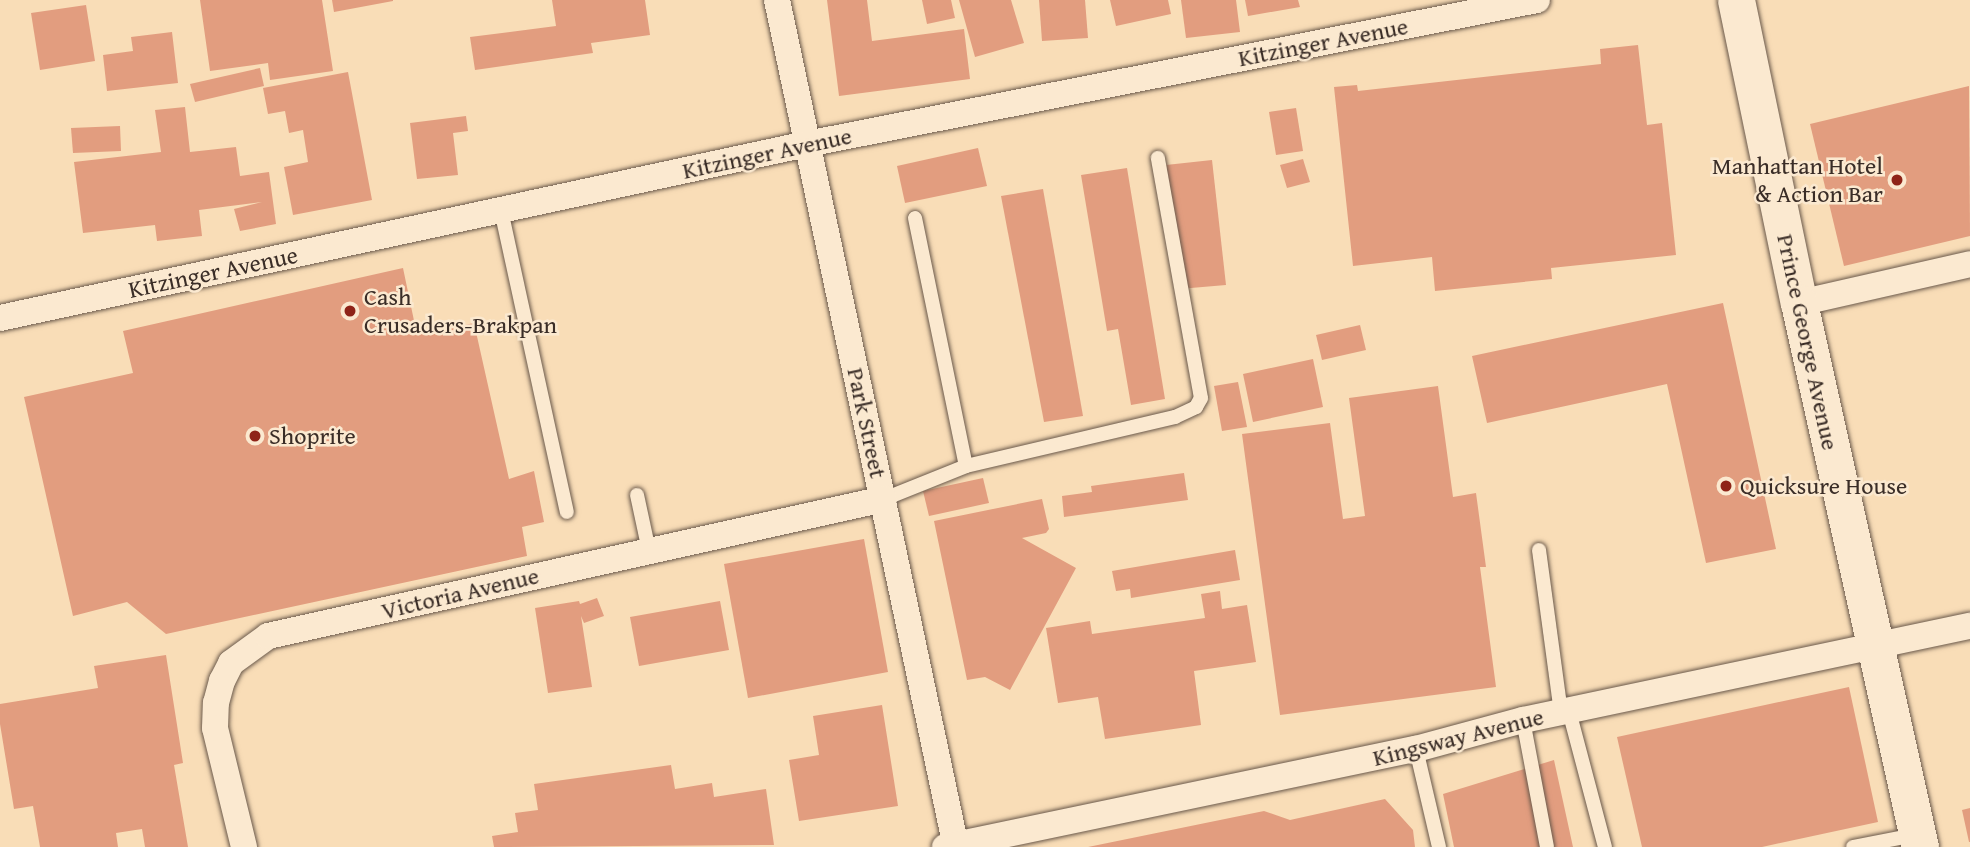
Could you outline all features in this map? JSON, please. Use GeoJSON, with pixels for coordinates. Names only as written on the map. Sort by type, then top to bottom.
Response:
{"type":"FeatureCollection","features":[{"type":"Feature","properties":{"kind":"main road","name":"Prince George Avenue"},"geometry":{"type":"LineString","coordinates":[[1736,0],[1799,303],[1918,841]]}},
{"type":"Feature","properties":{"kind":"street","name":"Park Street"},"geometry":{"type":"LineString","coordinates":[[777,0],[884,499],[952,846]]}},
{"type":"Feature","properties":{"kind":"street","name":"Kitzinger Avenue"},"geometry":{"type":"LineString","coordinates":[[0,318],[807,144],[1537,0]]}},
{"type":"Feature","properties":{"kind":"street"},"geometry":{"type":"LineString","coordinates":[[1799,303],[1970,264]]}},
{"type":"Feature","properties":{"kind":"street","name":"Victoria Avenue"},"geometry":{"type":"LineString","coordinates":[[244,847],[215,728],[222,681],[231,663],[246,649],[268,636],[884,499]]}},
{"type":"Feature","properties":{"kind":"street","name":"Kingsway Avenue"},"geometry":{"type":"LineString","coordinates":[[952,846],[1416,749],[1524,720],[1876,648],[1970,626]]}},
{"type":"Feature","properties":{"kind":"lane"},"geometry":{"type":"LineString","coordinates":[[884,499],[966,466],[1175,417],[1196,407],[1201,398],[1158,158]]}},
{"type":"Feature","properties":{"kind":"lane"},"geometry":{"type":"LineString","coordinates":[[501,210],[567,512]]}},
{"type":"Feature","properties":{"kind":"lane"},"geometry":{"type":"LineString","coordinates":[[915,218],[966,466]]}},
{"type":"Feature","properties":{"kind":"lane"},"geometry":{"type":"LineString","coordinates":[[637,495],[649,551]]}},
{"type":"Feature","properties":{"kind":"lane"},"geometry":{"type":"LineString","coordinates":[[1539,550],[1565,712],[1605,847]]}},
{"type":"Feature","properties":{"kind":"lane"},"geometry":{"type":"LineString","coordinates":[[1524,720],[1547,847]]}},
{"type":"Feature","properties":{"kind":"lane"},"geometry":{"type":"LineString","coordinates":[[1416,749],[1439,847]]}},
{"type":"Feature","properties":{"kind":"lane"},"geometry":{"type":"LineString","coordinates":[[1853,847],[1918,841]]}},
{"type":"Feature","properties":{"kind":"building"},"geometry":{"type":"Polygon","coordinates":[[[200,0],[322,0],[333,71],[270,80],[268,63],[210,71],[200,0]]]}},
{"type":"Feature","properties":{"kind":"building"},"geometry":{"type":"Polygon","coordinates":[[[332,0],[393,0],[393,1],[334,12],[332,0]]]}},
{"type":"Feature","properties":{"kind":"building"},"geometry":{"type":"Polygon","coordinates":[[[552,0],[645,0],[650,35],[591,43],[593,53],[475,70],[470,37],[556,26],[552,0]]]}},
{"type":"Feature","properties":{"kind":"building"},"geometry":{"type":"Polygon","coordinates":[[[827,0],[867,0],[872,41],[964,29],[970,79],[839,96],[827,0]]]}},
{"type":"Feature","properties":{"kind":"building"},"geometry":{"type":"Polygon","coordinates":[[[922,0],[951,0],[955,18],[927,24],[922,0]]]}},
{"type":"Feature","properties":{"kind":"building"},"geometry":{"type":"Polygon","coordinates":[[[959,0],[1011,0],[1024,43],[975,57],[959,0]]]}},
{"type":"Feature","properties":{"kind":"building"},"geometry":{"type":"Polygon","coordinates":[[[1039,0],[1085,0],[1088,38],[1042,41],[1039,0]]]}},
{"type":"Feature","properties":{"kind":"building"},"geometry":{"type":"Polygon","coordinates":[[[1110,0],[1168,0],[1171,14],[1116,26],[1110,0]]]}},
{"type":"Feature","properties":{"kind":"building"},"geometry":{"type":"Polygon","coordinates":[[[1181,0],[1236,0],[1240,32],[1186,38],[1181,0]]]}},
{"type":"Feature","properties":{"kind":"building"},"geometry":{"type":"Polygon","coordinates":[[[1245,0],[1298,0],[1300,7],[1248,16],[1245,0]]]}},
{"type":"Feature","properties":{"kind":"building"},"geometry":{"type":"Polygon","coordinates":[[[86,5],[95,61],[40,70],[31,13],[86,5]]]}},
{"type":"Feature","properties":{"kind":"building"},"geometry":{"type":"Polygon","coordinates":[[[172,32],[178,83],[107,91],[103,55],[133,51],[131,37],[172,32]]]}},
{"type":"Feature","properties":{"kind":"building"},"geometry":{"type":"Polygon","coordinates":[[[1638,45],[1647,125],[1662,123],[1676,255],[1551,268],[1552,279],[1435,291],[1432,257],[1353,266],[1334,87],[1357,85],[1358,91],[1601,64],[1600,49],[1638,45]]]}},
{"type":"Feature","properties":{"kind":"building"},"geometry":{"type":"Polygon","coordinates":[[[260,68],[264,86],[195,102],[190,84],[260,68]]]}},
{"type":"Feature","properties":{"kind":"building"},"geometry":{"type":"Polygon","coordinates":[[[348,72],[372,200],[293,215],[284,167],[308,162],[303,130],[289,133],[285,111],[268,114],[263,88],[348,72]]]}},
{"type":"Feature","properties":{"kind":"building","name":"Manhattan Hotel & Action Bar"},"geometry":{"type":"Polygon","coordinates":[[[1969,86],[1970,236],[1844,266],[1810,124],[1969,86]]]}},
{"type":"Feature","properties":{"kind":"building"},"geometry":{"type":"Polygon","coordinates":[[[185,107],[190,152],[236,147],[240,176],[269,172],[276,224],[240,231],[234,209],[262,202],[199,210],[202,236],[157,241],[155,225],[83,233],[74,162],[161,152],[155,110],[185,107]]]}},
{"type":"Feature","properties":{"kind":"building"},"geometry":{"type":"Polygon","coordinates":[[[1296,108],[1303,151],[1276,155],[1269,112],[1296,108]]]}},
{"type":"Feature","properties":{"kind":"building"},"geometry":{"type":"Polygon","coordinates":[[[466,116],[468,131],[453,133],[458,175],[417,179],[410,123],[466,116]]]}},
{"type":"Feature","properties":{"kind":"building"},"geometry":{"type":"Polygon","coordinates":[[[120,126],[121,151],[73,153],[71,128],[120,126]]]}},
{"type":"Feature","properties":{"kind":"building"},"geometry":{"type":"Polygon","coordinates":[[[978,148],[987,186],[905,203],[897,166],[978,148]]]}},
{"type":"Feature","properties":{"kind":"building"},"geometry":{"type":"Polygon","coordinates":[[[1303,159],[1310,182],[1287,188],[1280,165],[1303,159]]]}},
{"type":"Feature","properties":{"kind":"building"},"geometry":{"type":"Polygon","coordinates":[[[1212,160],[1226,285],[1179,289],[1166,165],[1212,160]]]}},
{"type":"Feature","properties":{"kind":"building"},"geometry":{"type":"Polygon","coordinates":[[[1127,168],[1165,399],[1131,405],[1118,329],[1107,331],[1081,175],[1127,168]]]}},
{"type":"Feature","properties":{"kind":"building"},"geometry":{"type":"Polygon","coordinates":[[[1043,189],[1083,416],[1044,422],[1001,196],[1043,189]]]}},
{"type":"Feature","properties":{"kind":"building"},"geometry":{"type":"Polygon","coordinates":[[[403,268],[417,335],[474,323],[509,479],[534,471],[544,522],[522,527],[527,556],[166,634],[127,602],[73,616],[24,397],[133,373],[123,331],[403,268]]]}},
{"type":"Feature","properties":{"kind":"building","name":"Quicksure House"},"geometry":{"type":"Polygon","coordinates":[[[1723,303],[1776,549],[1706,563],[1667,384],[1487,423],[1472,356],[1723,303]]]}},
{"type":"Feature","properties":{"kind":"building"},"geometry":{"type":"Polygon","coordinates":[[[1360,325],[1366,350],[1322,360],[1316,335],[1360,325]]]}},
{"type":"Feature","properties":{"kind":"building"},"geometry":{"type":"Polygon","coordinates":[[[1313,359],[1323,407],[1253,422],[1243,374],[1313,359]]]}},
{"type":"Feature","properties":{"kind":"building"},"geometry":{"type":"Polygon","coordinates":[[[1238,382],[1247,427],[1222,431],[1214,386],[1238,382]]]}},
{"type":"Feature","properties":{"kind":"building"},"geometry":{"type":"Polygon","coordinates":[[[1438,386],[1453,497],[1476,493],[1486,567],[1480,567],[1496,687],[1280,715],[1242,434],[1330,423],[1343,519],[1365,516],[1349,398],[1438,386]]]}},
{"type":"Feature","properties":{"kind":"building"},"geometry":{"type":"Polygon","coordinates":[[[1184,473],[1188,500],[1064,517],[1062,496],[1092,492],[1091,486],[1184,473]]]}},
{"type":"Feature","properties":{"kind":"building"},"geometry":{"type":"Polygon","coordinates":[[[983,478],[989,503],[929,516],[923,491],[983,478]]]}},
{"type":"Feature","properties":{"kind":"building"},"geometry":{"type":"Polygon","coordinates":[[[1042,499],[1049,529],[1046,533],[1022,538],[1076,568],[1010,690],[985,677],[967,680],[934,521],[1042,499]]]}},
{"type":"Feature","properties":{"kind":"building"},"geometry":{"type":"Polygon","coordinates":[[[864,539],[888,672],[748,698],[724,564],[864,539]]]}},
{"type":"Feature","properties":{"kind":"building"},"geometry":{"type":"Polygon","coordinates":[[[1235,550],[1240,580],[1131,598],[1130,589],[1116,591],[1112,571],[1235,550]]]}},
{"type":"Feature","properties":{"kind":"building"},"geometry":{"type":"Polygon","coordinates":[[[1220,591],[1222,609],[1247,605],[1256,662],[1194,671],[1201,725],[1105,739],[1098,697],[1058,703],[1046,628],[1090,621],[1092,634],[1205,618],[1201,594],[1220,591]]]}},
{"type":"Feature","properties":{"kind":"building"},"geometry":{"type":"Polygon","coordinates":[[[597,598],[604,616],[584,623],[581,616],[592,687],[548,693],[535,608],[579,601],[580,604],[597,598]]]}},
{"type":"Feature","properties":{"kind":"building"},"geometry":{"type":"Polygon","coordinates":[[[720,601],[729,650],[639,666],[630,617],[720,601]]]}},
{"type":"Feature","properties":{"kind":"building"},"geometry":{"type":"Polygon","coordinates":[[[166,655],[183,763],[174,765],[188,847],[145,847],[142,829],[116,833],[118,847],[40,847],[33,806],[14,809],[0,724],[0,704],[98,688],[94,666],[166,655]]]}},
{"type":"Feature","properties":{"kind":"building"},"geometry":{"type":"Polygon","coordinates":[[[1849,687],[1878,822],[1762,847],[1642,847],[1617,737],[1849,687]]]}},
{"type":"Feature","properties":{"kind":"building"},"geometry":{"type":"Polygon","coordinates":[[[882,705],[898,806],[799,821],[789,760],[819,755],[813,716],[882,705]]]}},
{"type":"Feature","properties":{"kind":"building"},"geometry":{"type":"Polygon","coordinates":[[[1554,760],[1573,847],[1454,847],[1443,794],[1554,760]]]}},
{"type":"Feature","properties":{"kind":"building"},"geometry":{"type":"Polygon","coordinates":[[[671,765],[675,789],[712,783],[714,797],[766,789],[774,845],[494,847],[492,836],[518,832],[515,813],[538,810],[534,784],[671,765]]]}},
{"type":"Feature","properties":{"kind":"building"},"geometry":{"type":"Polygon","coordinates":[[[1385,799],[1413,830],[1415,847],[1088,847],[1264,811],[1290,820],[1385,799]]]}},
{"type":"Feature","properties":{"kind":"building"},"geometry":{"type":"Polygon","coordinates":[[[1970,808],[1970,842],[1969,842],[1962,810],[1970,808]]]}},
{"type":"Feature","properties":{"kind":"place","name":"Manhattan Hotel & Action Bar"},"geometry":{"type":"Point","coordinates":[1897,180]}},
{"type":"Feature","properties":{"kind":"place","name":"Cash Crusaders-Brakpan"},"geometry":{"type":"Point","coordinates":[350,311]}},
{"type":"Feature","properties":{"kind":"place","name":"Shoprite"},"geometry":{"type":"Point","coordinates":[255,436]}},
{"type":"Feature","properties":{"kind":"place","name":"Quicksure House"},"geometry":{"type":"Point","coordinates":[1726,486]}}]}
